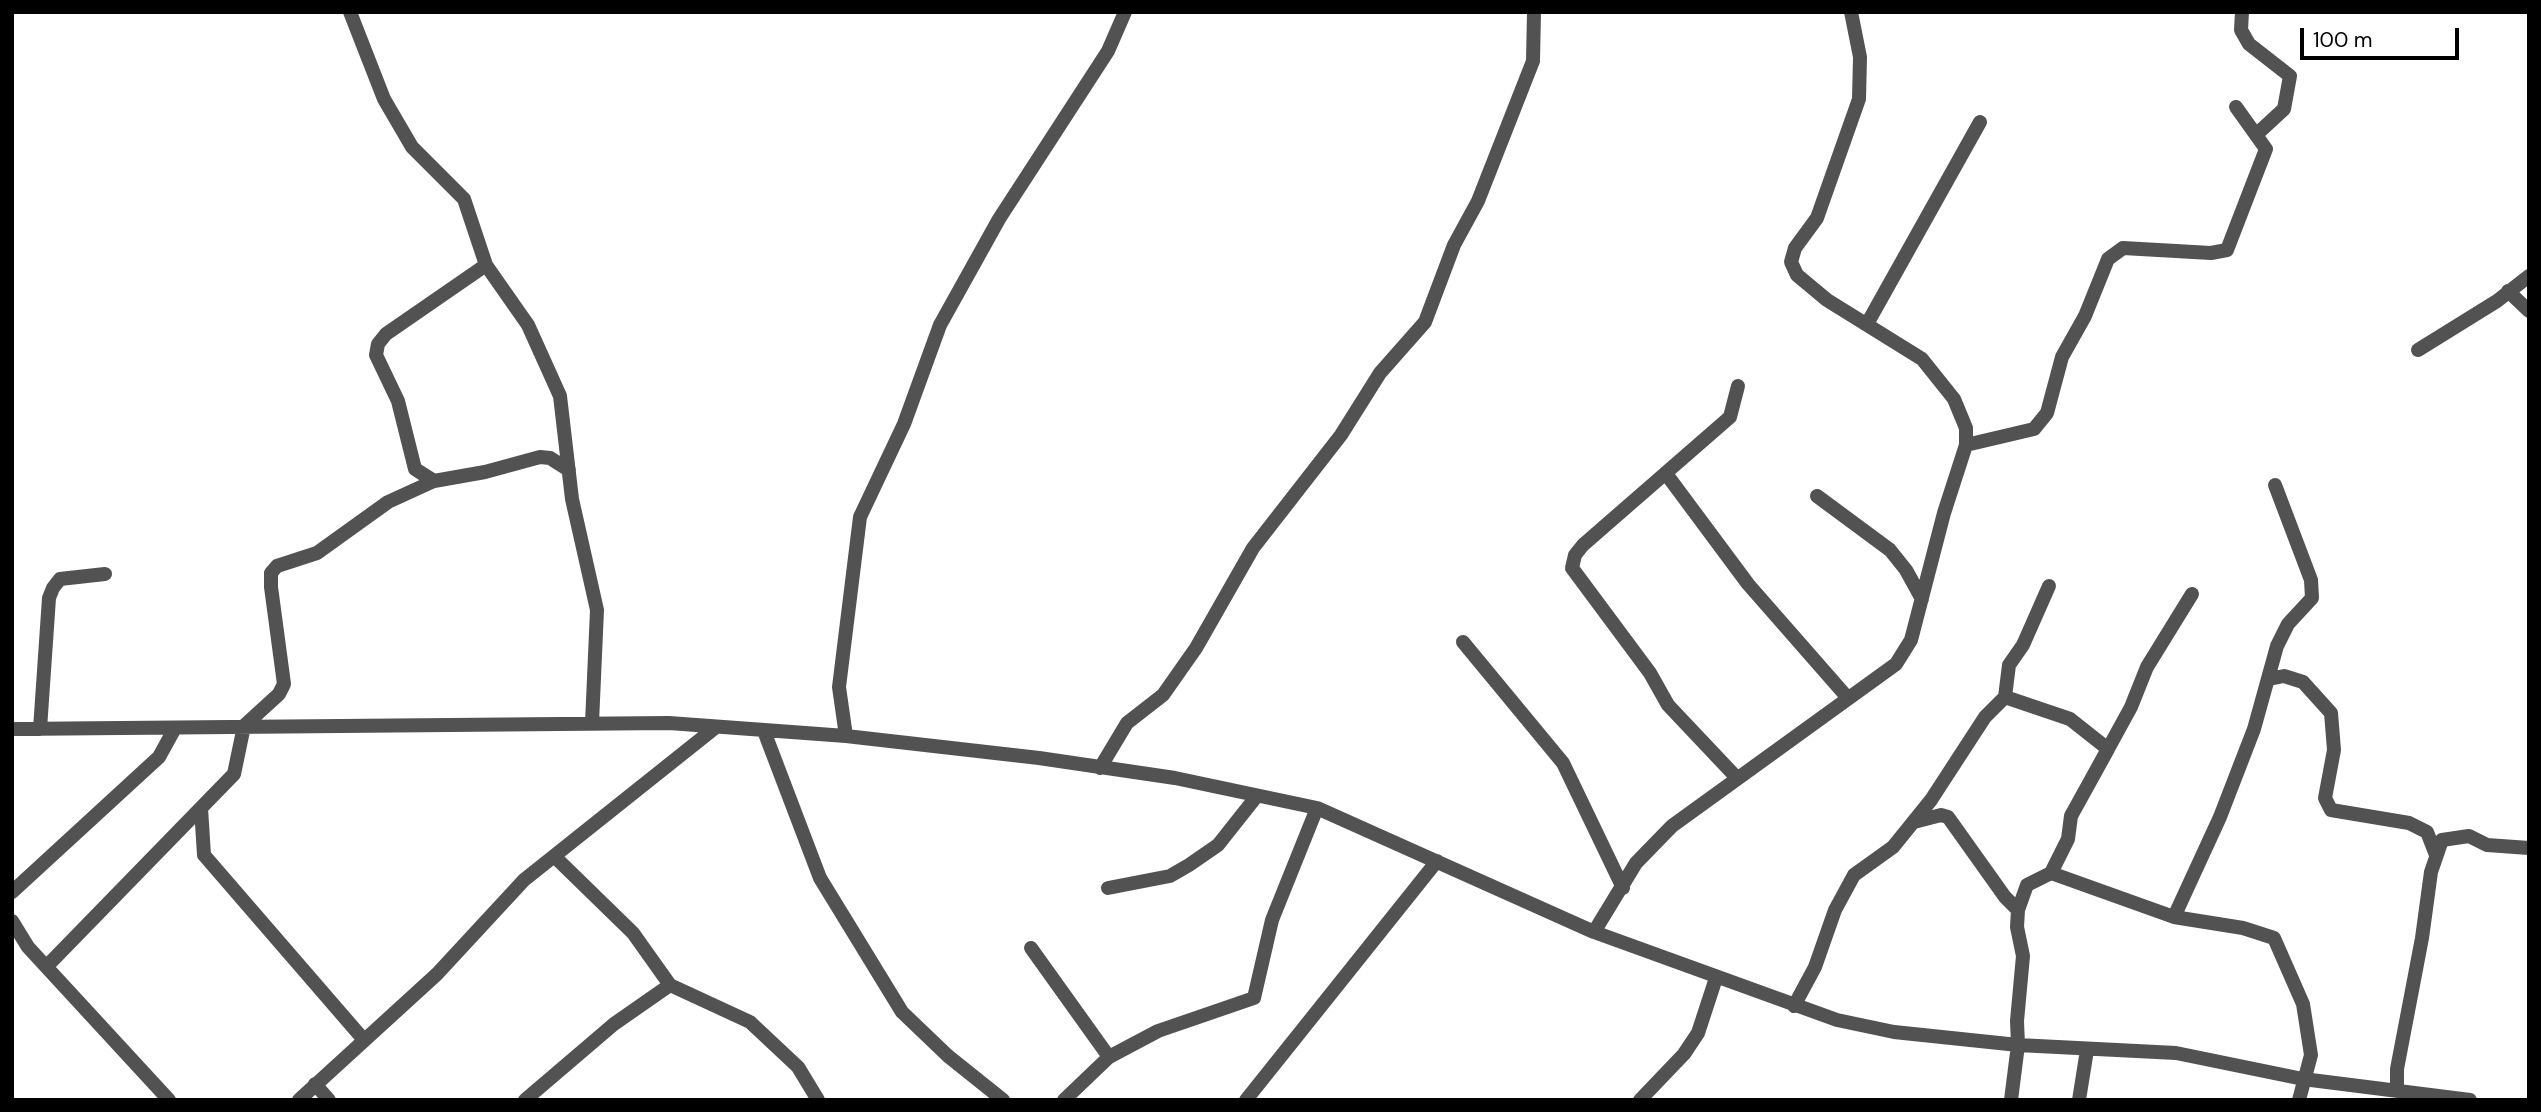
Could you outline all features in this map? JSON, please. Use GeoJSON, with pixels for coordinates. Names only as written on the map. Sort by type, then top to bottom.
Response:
{"type":"FeatureCollection","features":[{"type":"Feature","properties":{"kind":"street"},"geometry":{"type":"LineString","coordinates":[[350,12],[384,99],[412,147],[464,199],[486,265],[528,325],[560,396],[572,499],[597,610],[592,723]]}},
{"type":"Feature","properties":{"kind":"street"},"geometry":{"type":"LineString","coordinates":[[846,736],[839,687],[860,517],[904,424],[940,325],[999,219],[1108,51],[1125,12]]}},
{"type":"Feature","properties":{"kind":"street"},"geometry":{"type":"LineString","coordinates":[[1100,768],[1127,723],[1163,695],[1196,648],[1253,548],[1342,435],[1380,373],[1425,322],[1454,245],[1478,201],[1533,61],[1534,12]]}},
{"type":"Feature","properties":{"kind":"street"},"geometry":{"type":"LineString","coordinates":[[1594,932],[1636,863],[1672,825],[1896,664],[1911,640],[1944,513],[1966,445],[1966,428],[1954,399],[1922,359],[1827,300],[1797,275],[1791,262],[1795,248],[1817,218],[1843,138],[1859,99],[1860,57],[1851,12]]}},
{"type":"Feature","properties":{"kind":"street"},"geometry":{"type":"LineString","coordinates":[[2242,12],[2241,30],[2249,44],[2290,76],[2284,109],[2258,133]]}},
{"type":"Feature","properties":{"kind":"street"},"geometry":{"type":"LineString","coordinates":[[1966,445],[2034,429],[2046,412],[2062,357],[2085,316],[2108,259],[2123,248],[2211,253],[2227,250],[2266,149],[2258,133],[2236,107]]}},
{"type":"Feature","properties":{"kind":"street"},"geometry":{"type":"LineString","coordinates":[[1867,324],[1980,122]]}},
{"type":"Feature","properties":{"kind":"street"},"geometry":{"type":"LineString","coordinates":[[434,481],[415,469],[398,401],[376,355],[378,344],[386,334],[486,265]]}},
{"type":"Feature","properties":{"kind":"street"},"geometry":{"type":"LineString","coordinates":[[2418,350],[2529,276]]}},
{"type":"Feature","properties":{"kind":"street"},"geometry":{"type":"LineString","coordinates":[[2508,292],[2529,311]]}},
{"type":"Feature","properties":{"kind":"street"},"geometry":{"type":"LineString","coordinates":[[1737,778],[1668,705],[1650,673],[1572,568],[1574,555],[1583,545],[1667,475],[1730,417],[1738,386]]}},
{"type":"Feature","properties":{"kind":"street"},"geometry":{"type":"LineString","coordinates":[[48,965],[234,774],[244,726],[279,694],[284,684],[271,573],[277,566],[317,553],[388,502],[434,481],[485,472],[540,457],[551,458],[569,470]]}},
{"type":"Feature","properties":{"kind":"street"},"geometry":{"type":"LineString","coordinates":[[1667,475],[1748,584],[1847,697]]}},
{"type":"Feature","properties":{"kind":"street"},"geometry":{"type":"LineString","coordinates":[[2174,917],[2220,817],[2269,679],[2277,646],[2288,624],[2312,598],[2311,580],[2276,485]]}},
{"type":"Feature","properties":{"kind":"street"},"geometry":{"type":"LineString","coordinates":[[1817,496],[1889,551],[1906,570],[1922,598]]}},
{"type":"Feature","properties":{"kind":"street"},"geometry":{"type":"LineString","coordinates":[[40,729],[49,598],[53,587],[60,579],[105,574]]}},
{"type":"Feature","properties":{"kind":"street"},"geometry":{"type":"LineString","coordinates":[[1794,1006],[1815,967],[1835,910],[1854,874],[1893,848],[1938,788],[1968,740],[2005,697],[2009,665],[2022,645],[2049,586]]}},
{"type":"Feature","properties":{"kind":"street"},"geometry":{"type":"LineString","coordinates":[[2011,1100],[2018,1045],[2017,1021],[2023,956],[2017,927],[2018,910],[2027,885],[2050,873],[2068,839],[2071,816],[2131,707],[2147,667],[2192,594]]}},
{"type":"Feature","properties":{"kind":"street"},"geometry":{"type":"LineString","coordinates":[[1463,642],[1563,763],[1623,888]]}},
{"type":"Feature","properties":{"kind":"street"},"geometry":{"type":"LineString","coordinates":[[2269,679],[2284,676],[2303,682],[2331,713],[2334,750],[2325,797],[2331,810],[2409,823],[2427,832],[2437,855]]}},
{"type":"Feature","properties":{"kind":"street"},"geometry":{"type":"LineString","coordinates":[[2005,697],[2070,719],[2108,749]]}},
{"type":"Feature","properties":{"kind":"street"},"geometry":{"type":"LineString","coordinates":[[12,729],[592,723],[716,727],[846,736],[1039,758],[1175,778],[1317,808],[1594,932],[1838,1020],[1894,1032],[2018,1045],[2176,1053],[2303,1079],[2470,1100]]}},
{"type":"Feature","properties":{"kind":"street"},"geometry":{"type":"LineString","coordinates":[[299,1100],[437,974],[524,880],[716,727]]}},
{"type":"Feature","properties":{"kind":"street"},"geometry":{"type":"LineString","coordinates":[[12,892],[159,757],[175,728]]}},
{"type":"Feature","properties":{"kind":"street"},"geometry":{"type":"LineString","coordinates":[[764,731],[820,878],[902,1012],[948,1056],[1003,1100]]}},
{"type":"Feature","properties":{"kind":"street"},"geometry":{"type":"LineString","coordinates":[[1938,788],[1948,817],[2005,897],[2018,910]]}},
{"type":"Feature","properties":{"kind":"street"},"geometry":{"type":"LineString","coordinates":[[1108,888],[1170,876],[1217,845],[1256,797]]}},
{"type":"Feature","properties":{"kind":"street"},"geometry":{"type":"LineString","coordinates":[[201,808],[204,855],[364,1040]]}},
{"type":"Feature","properties":{"kind":"street"},"geometry":{"type":"LineString","coordinates":[[1064,1100],[1109,1057],[1158,1031],[1254,998],[1272,920],[1317,808]]}},
{"type":"Feature","properties":{"kind":"street"},"geometry":{"type":"LineString","coordinates":[[1914,822],[1948,817]]}},
{"type":"Feature","properties":{"kind":"street"},"geometry":{"type":"LineString","coordinates":[[2406,1094],[2397,1069],[2422,938],[2431,872],[2442,840],[2469,836],[2487,845],[2529,848]]}},
{"type":"Feature","properties":{"kind":"street"},"geometry":{"type":"LineString","coordinates":[[554,856],[633,933],[670,985],[750,1022],[798,1067],[818,1100]]}},
{"type":"Feature","properties":{"kind":"street"},"geometry":{"type":"LineString","coordinates":[[1250,1098],[1437,861]]}},
{"type":"Feature","properties":{"kind":"street"},"geometry":{"type":"LineString","coordinates":[[2050,873],[2174,917],[2244,928],[2274,938],[2303,1004],[2311,1055],[2299,1100]]}},
{"type":"Feature","properties":{"kind":"street"},"geometry":{"type":"LineString","coordinates":[[12,921],[28,947],[48,965],[169,1100]]}},
{"type":"Feature","properties":{"kind":"street"},"geometry":{"type":"LineString","coordinates":[[1031,948],[1109,1057]]}},
{"type":"Feature","properties":{"kind":"street"},"geometry":{"type":"LineString","coordinates":[[1640,1100],[1684,1054],[1698,1033],[1716,978]]}},
{"type":"Feature","properties":{"kind":"street"},"geometry":{"type":"LineString","coordinates":[[525,1100],[614,1024],[670,985]]}},
{"type":"Feature","properties":{"kind":"street"},"geometry":{"type":"LineString","coordinates":[[2079,1100],[2087,1050]]}},
{"type":"Feature","properties":{"kind":"street"},"geometry":{"type":"LineString","coordinates":[[315,1084],[329,1100]]}}]}
